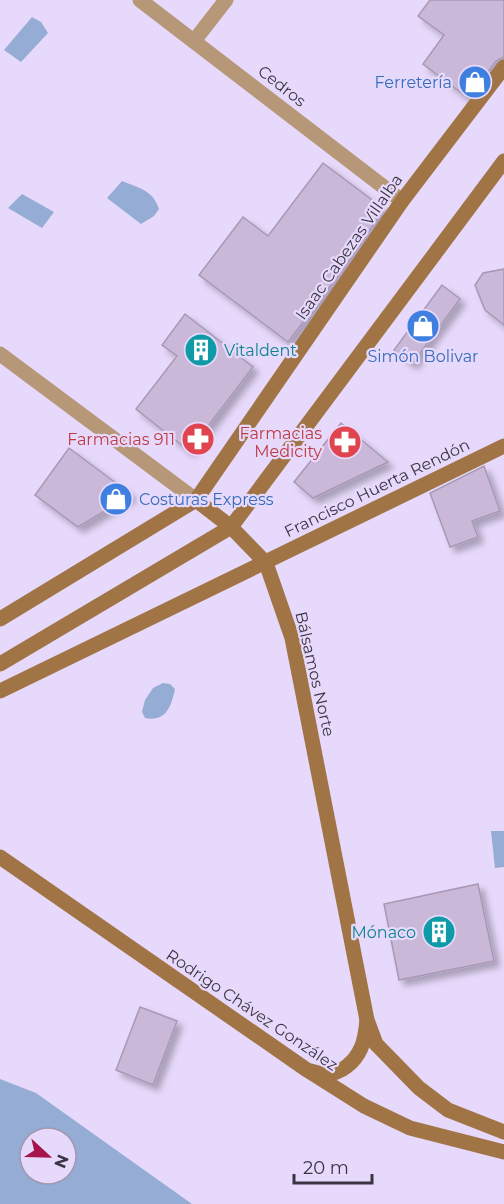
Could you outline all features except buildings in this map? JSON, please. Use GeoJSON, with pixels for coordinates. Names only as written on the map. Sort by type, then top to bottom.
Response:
{"type":"FeatureCollection","features":[{"type":"Feature","properties":{"kind":"main road","name":"Isaac Cabezas Villalba"},"geometry":{"type":"LineString","coordinates":[[0,619],[196,500],[402,201],[504,67]]}},
{"type":"Feature","properties":{"kind":"main road"},"geometry":{"type":"LineString","coordinates":[[0,664],[231,527],[504,161]]}},
{"type":"Feature","properties":{"kind":"main road","name":"Francisco Huerta Rendón"},"geometry":{"type":"LineString","coordinates":[[0,692],[504,446]]}},
{"type":"Feature","properties":{"kind":"main road","name":"Bálsamos Norte"},"geometry":{"type":"LineString","coordinates":[[196,500],[231,527],[266,563],[292,638],[367,1020]]}},
{"type":"Feature","properties":{"kind":"main road","name":"Rodrigo Chávez González"},"geometry":{"type":"LineString","coordinates":[[0,857],[307,1070],[364,1106],[410,1128],[504,1152]]}},
{"type":"Feature","properties":{"kind":"main road"},"geometry":{"type":"LineString","coordinates":[[307,1070],[325,1074],[340,1071],[354,1060],[366,1034],[367,1020]]}},
{"type":"Feature","properties":{"kind":"main road"},"geometry":{"type":"LineString","coordinates":[[367,1020],[376,1044],[419,1088],[448,1110],[504,1132]]}},
{"type":"Feature","properties":{"kind":"street","name":"Cedros"},"geometry":{"type":"LineString","coordinates":[[140,0],[402,201]]}},
{"type":"Feature","properties":{"kind":"street"},"geometry":{"type":"LineString","coordinates":[[194,41],[226,0]]}},
{"type":"Feature","properties":{"kind":"street","name":"Bálsamos Norte"},"geometry":{"type":"LineString","coordinates":[[0,354],[196,500]]}},
{"type":"Feature","properties":{"kind":"water"},"geometry":{"type":"Polygon","coordinates":[[[32,17],[41,22],[48,33],[21,62],[4,50],[32,17]]]}},
{"type":"Feature","properties":{"kind":"water"},"geometry":{"type":"Polygon","coordinates":[[[122,181],[145,191],[153,198],[159,209],[154,216],[141,224],[107,198],[122,181]]]}},
{"type":"Feature","properties":{"kind":"water"},"geometry":{"type":"Polygon","coordinates":[[[22,194],[54,212],[42,228],[8,208],[22,194]]]}},
{"type":"Feature","properties":{"kind":"water"},"geometry":{"type":"Polygon","coordinates":[[[163,683],[170,684],[175,689],[172,702],[166,712],[158,718],[145,718],[142,712],[145,700],[153,688],[163,683]]]}},
{"type":"Feature","properties":{"kind":"water"},"geometry":{"type":"Polygon","coordinates":[[[491,831],[504,831],[504,867],[495,868],[491,831]]]}},
{"type":"Feature","properties":{"kind":"water"},"geometry":{"type":"Polygon","coordinates":[[[0,1079],[36,1093],[192,1204],[0,1204],[0,1079]]]}},
{"type":"Feature","properties":{"kind":"place","name":"Ferretería"},"geometry":{"type":"Point","coordinates":[475,82]}},
{"type":"Feature","properties":{"kind":"place","name":"Simón Bolivar"},"geometry":{"type":"Point","coordinates":[423,326]}},
{"type":"Feature","properties":{"kind":"place","name":"Vitaldent"},"geometry":{"type":"Point","coordinates":[201,350]}},
{"type":"Feature","properties":{"kind":"place","name":"Farmacias 911"},"geometry":{"type":"Point","coordinates":[198,439]}},
{"type":"Feature","properties":{"kind":"place","name":"Farmacias Medicity"},"geometry":{"type":"Point","coordinates":[345,442]}},
{"type":"Feature","properties":{"kind":"place","name":"Costuras Express"},"geometry":{"type":"Point","coordinates":[116,499]}},
{"type":"Feature","properties":{"kind":"place","name":"Mónaco"},"geometry":{"type":"Point","coordinates":[439,932]}}]}
